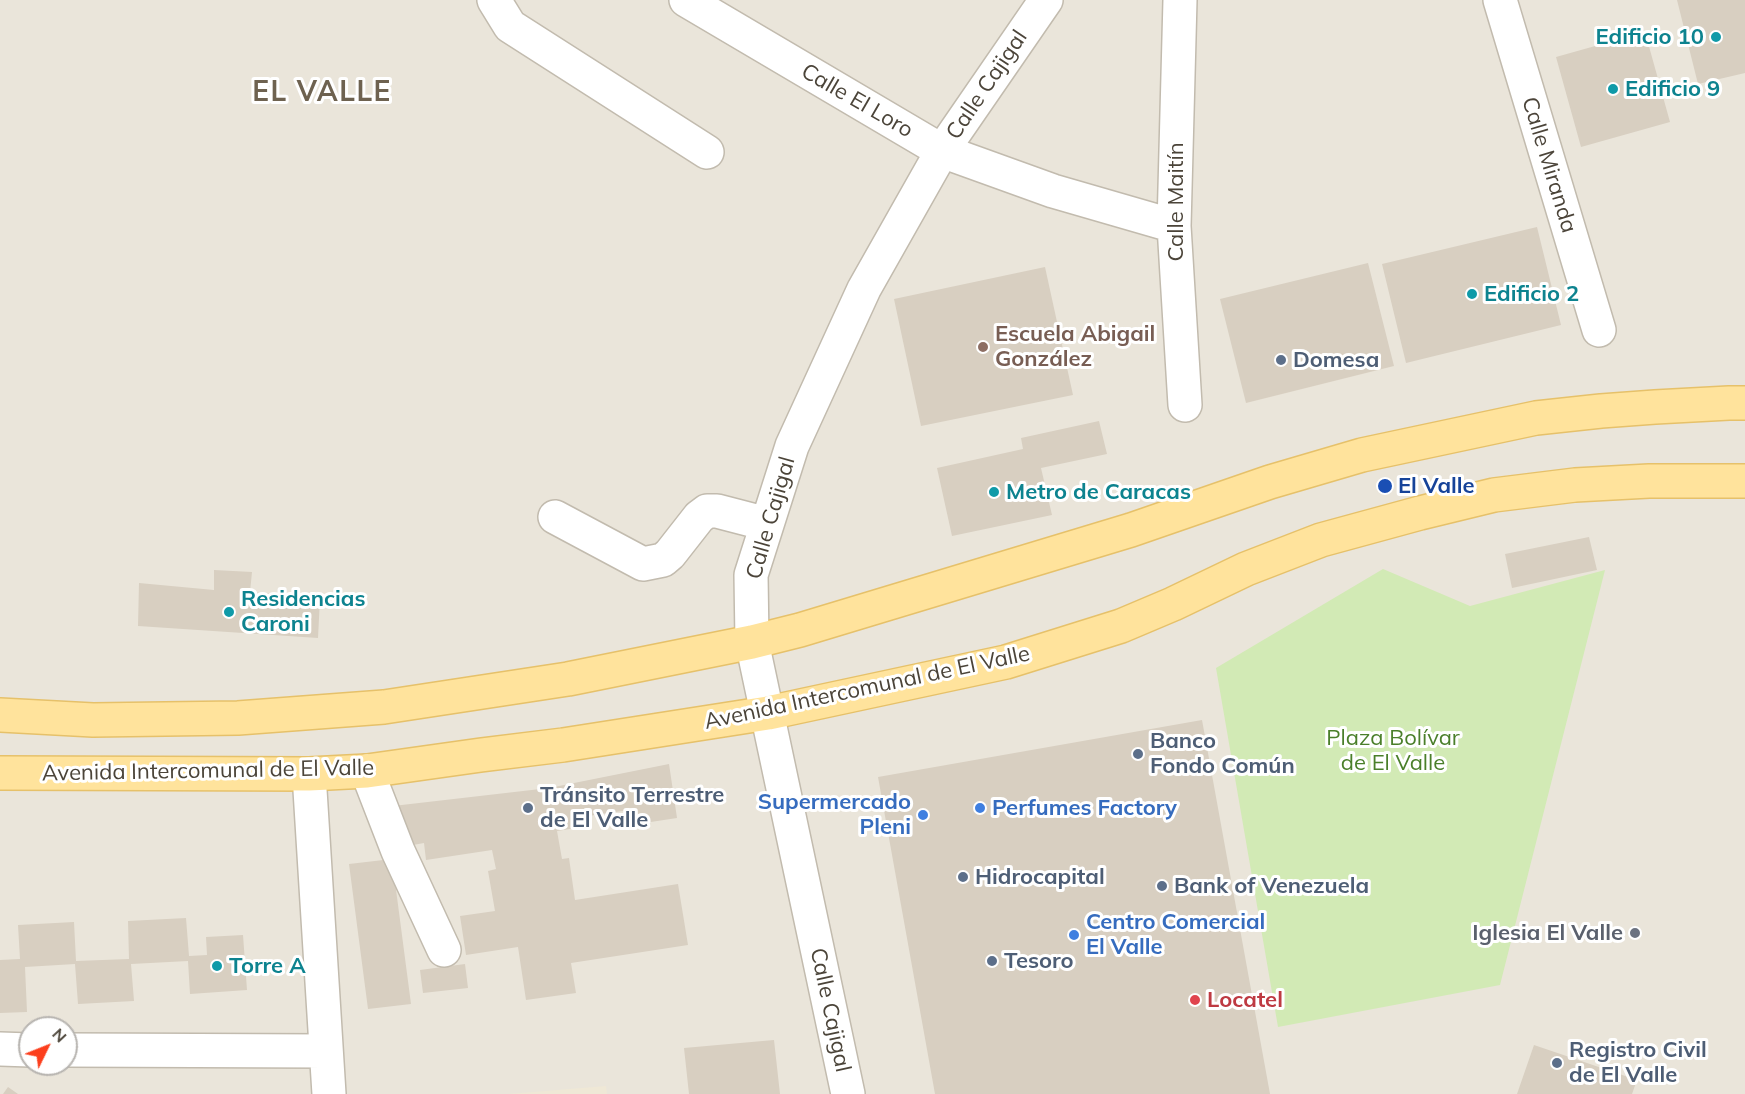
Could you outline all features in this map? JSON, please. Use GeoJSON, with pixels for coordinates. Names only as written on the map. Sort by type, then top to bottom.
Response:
{"type":"FeatureCollection","features":[{"type":"Feature","properties":{"kind":"main road"},"geometry":{"type":"LineString","coordinates":[[0,716],[93,720],[238,718],[384,707],[568,679],[752,642],[823,624],[1077,547],[1270,482],[1362,455],[1536,418],[1633,408],[1745,403]]}},
{"type":"Feature","properties":{"kind":"main road","name":"Avenida Intercomunal de El Valle"},"geometry":{"type":"LineString","coordinates":[[0,773],[309,774],[367,771],[563,745],[768,713],[1006,662],[1121,626],[1246,569],[1321,540],[1494,495],[1575,485],[1649,481],[1745,481]]}},
{"type":"Feature","properties":{"kind":"street"},"geometry":{"type":"LineString","coordinates":[[494,0],[510,26],[707,152]]}},
{"type":"Feature","properties":{"kind":"street","name":"Calle El Loro"},"geometry":{"type":"LineString","coordinates":[[686,0],[942,151],[1053,191],[1174,226]]}},
{"type":"Feature","properties":{"kind":"street","name":"Calle Cajigal"},"geometry":{"type":"LineString","coordinates":[[848,1094],[752,642],[751,575],[792,446],[864,289],[942,151],[1046,0]]}},
{"type":"Feature","properties":{"kind":"street","name":"Calle Maitín"},"geometry":{"type":"LineString","coordinates":[[1180,0],[1174,226],[1185,405]]}},
{"type":"Feature","properties":{"kind":"street","name":"Calle Miranda"},"geometry":{"type":"LineString","coordinates":[[1500,0],[1599,330]]}},
{"type":"Feature","properties":{"kind":"street"},"geometry":{"type":"LineString","coordinates":[[555,517],[643,564],[663,560],[699,517],[707,511],[717,511],[767,524]]}},
{"type":"Feature","properties":{"kind":"street"},"geometry":{"type":"LineString","coordinates":[[367,771],[398,852],[444,950]]}},
{"type":"Feature","properties":{"kind":"street"},"geometry":{"type":"LineString","coordinates":[[309,774],[329,1094]]}},
{"type":"Feature","properties":{"kind":"street"},"geometry":{"type":"LineString","coordinates":[[0,1049],[18,1050]]}},
{"type":"Feature","properties":{"kind":"street"},"geometry":{"type":"LineString","coordinates":[[78,1050],[326,1051]]}},
{"type":"Feature","properties":{"kind":"shaded area"},"geometry":{"type":"Polygon","coordinates":[[[0,0],[1745,0],[1745,1094],[0,1094],[0,0]]]}},
{"type":"Feature","properties":{"kind":"shaded area"},"geometry":{"type":"Polygon","coordinates":[[[606,1086],[607,1094],[509,1094],[606,1086]]]}},
{"type":"Feature","properties":{"kind":"green space","name":"Plaza Bolívar de El Valle"},"geometry":{"type":"Polygon","coordinates":[[[1383,569],[1470,606],[1605,570],[1500,985],[1278,1027],[1216,668],[1383,569]]]}},
{"type":"Feature","properties":{"kind":"building","name":"Edificio 10"},"geometry":{"type":"Polygon","coordinates":[[[1677,0],[1745,0],[1745,73],[1698,84],[1677,0]]]}},
{"type":"Feature","properties":{"kind":"building","name":"Edificio 9"},"geometry":{"type":"Polygon","coordinates":[[[1645,32],[1670,122],[1581,147],[1556,57],[1645,32]]]}},
{"type":"Feature","properties":{"kind":"building","name":"Edificio 2"},"geometry":{"type":"Polygon","coordinates":[[[1537,227],[1561,325],[1406,363],[1382,264],[1537,227]]]}},
{"type":"Feature","properties":{"kind":"building"},"geometry":{"type":"Polygon","coordinates":[[[1368,263],[1394,366],[1246,403],[1220,299],[1368,263]]]}},
{"type":"Feature","properties":{"kind":"building","name":"Escuela Abigail González"},"geometry":{"type":"Polygon","coordinates":[[[1045,267],[1073,395],[921,426],[894,299],[1045,267]]]}},
{"type":"Feature","properties":{"kind":"building","name":"Metro de Caracas"},"geometry":{"type":"Polygon","coordinates":[[[1099,421],[1107,454],[1041,468],[1052,515],[952,536],[937,468],[1023,449],[1021,438],[1099,421]]]}},
{"type":"Feature","properties":{"kind":"building"},"geometry":{"type":"Polygon","coordinates":[[[1589,537],[1597,570],[1512,588],[1505,554],[1589,537]]]}},
{"type":"Feature","properties":{"kind":"building","name":"Residencias Caroni"},"geometry":{"type":"Polygon","coordinates":[[[214,570],[252,572],[250,592],[320,598],[318,638],[138,626],[139,583],[214,590],[214,570]]]}},
{"type":"Feature","properties":{"kind":"building","name":"Centro Comercial El Valle"},"geometry":{"type":"Polygon","coordinates":[[[1202,720],[1270,1094],[935,1094],[878,777],[1202,720]]]}},
{"type":"Feature","properties":{"kind":"building"},"geometry":{"type":"Polygon","coordinates":[[[669,764],[677,818],[631,825],[629,810],[575,818],[576,828],[557,831],[562,859],[569,858],[575,900],[678,884],[688,945],[571,963],[576,993],[526,1000],[518,947],[466,955],[460,916],[495,911],[488,871],[496,869],[492,850],[426,860],[424,843],[413,845],[393,806],[549,788],[669,764]]]}},
{"type":"Feature","properties":{"kind":"building"},"geometry":{"type":"Polygon","coordinates":[[[392,859],[411,1004],[368,1009],[349,864],[392,859]]]}},
{"type":"Feature","properties":{"kind":"building","name":"Torre A"},"geometry":{"type":"Polygon","coordinates":[[[186,918],[189,956],[207,955],[206,937],[243,935],[247,990],[190,994],[188,961],[131,964],[134,1001],[78,1004],[75,964],[25,967],[27,1012],[0,1013],[0,960],[20,959],[18,925],[74,922],[76,961],[129,959],[128,921],[186,918]]]}},
{"type":"Feature","properties":{"kind":"building"},"geometry":{"type":"Polygon","coordinates":[[[465,964],[468,988],[423,993],[420,970],[465,964]]]}},
{"type":"Feature","properties":{"kind":"building"},"geometry":{"type":"Polygon","coordinates":[[[774,1040],[780,1094],[689,1094],[684,1048],[774,1040]]]}},
{"type":"Feature","properties":{"kind":"building","name":"Registro Civil de El Valle"},"geometry":{"type":"Polygon","coordinates":[[[1534,1045],[1637,1080],[1632,1094],[1517,1094],[1534,1045]]]}},
{"type":"Feature","properties":{"kind":"building"},"geometry":{"type":"Polygon","coordinates":[[[8,1087],[18,1094],[3,1094],[8,1087]]]}},
{"type":"Feature","properties":{"kind":"place","name":"Edificio 10"},"geometry":{"type":"Point","coordinates":[1716,37]}},
{"type":"Feature","properties":{"kind":"place","name":"Edificio 9"},"geometry":{"type":"Point","coordinates":[1613,89]}},
{"type":"Feature","properties":{"kind":"place","name":"Edificio 2"},"geometry":{"type":"Point","coordinates":[1472,294]}},
{"type":"Feature","properties":{"kind":"place","name":"Escuela Abigail González"},"geometry":{"type":"Point","coordinates":[983,347]}},
{"type":"Feature","properties":{"kind":"place","name":"Domesa"},"geometry":{"type":"Point","coordinates":[1281,360]}},
{"type":"Feature","properties":{"kind":"place","name":"El Valle"},"geometry":{"type":"Point","coordinates":[1385,486]}},
{"type":"Feature","properties":{"kind":"place","name":"Metro de Caracas"},"geometry":{"type":"Point","coordinates":[994,492]}},
{"type":"Feature","properties":{"kind":"place","name":"Residencias Caroni"},"geometry":{"type":"Point","coordinates":[229,612]}},
{"type":"Feature","properties":{"kind":"place","name":"Banco Fondo Común"},"geometry":{"type":"Point","coordinates":[1138,754]}},
{"type":"Feature","properties":{"kind":"place","name":"Tránsito Terrestre de El Valle"},"geometry":{"type":"Point","coordinates":[528,808]}},
{"type":"Feature","properties":{"kind":"place","name":"Perfumes Factory"},"geometry":{"type":"Point","coordinates":[980,808]}},
{"type":"Feature","properties":{"kind":"place","name":"Supermercado Pleni"},"geometry":{"type":"Point","coordinates":[923,815]}},
{"type":"Feature","properties":{"kind":"place","name":"Hidrocapital"},"geometry":{"type":"Point","coordinates":[963,877]}},
{"type":"Feature","properties":{"kind":"place","name":"Bank of Venezuela"},"geometry":{"type":"Point","coordinates":[1162,886]}},
{"type":"Feature","properties":{"kind":"place","name":"Iglesia El Valle"},"geometry":{"type":"Point","coordinates":[1635,933]}},
{"type":"Feature","properties":{"kind":"place","name":"Centro Comercial El Valle"},"geometry":{"type":"Point","coordinates":[1074,935]}},
{"type":"Feature","properties":{"kind":"place","name":"Tesoro"},"geometry":{"type":"Point","coordinates":[992,961]}},
{"type":"Feature","properties":{"kind":"place","name":"Torre A"},"geometry":{"type":"Point","coordinates":[217,966]}},
{"type":"Feature","properties":{"kind":"place","name":"Locatel"},"geometry":{"type":"Point","coordinates":[1195,1000]}},
{"type":"Feature","properties":{"kind":"place","name":"Registro Civil de El Valle"},"geometry":{"type":"Point","coordinates":[1557,1063]}},
{"type":"Feature","properties":{"kind":"district","name":"EL VALLE"},"geometry":{"type":"Point","coordinates":[322,93]}}]}
